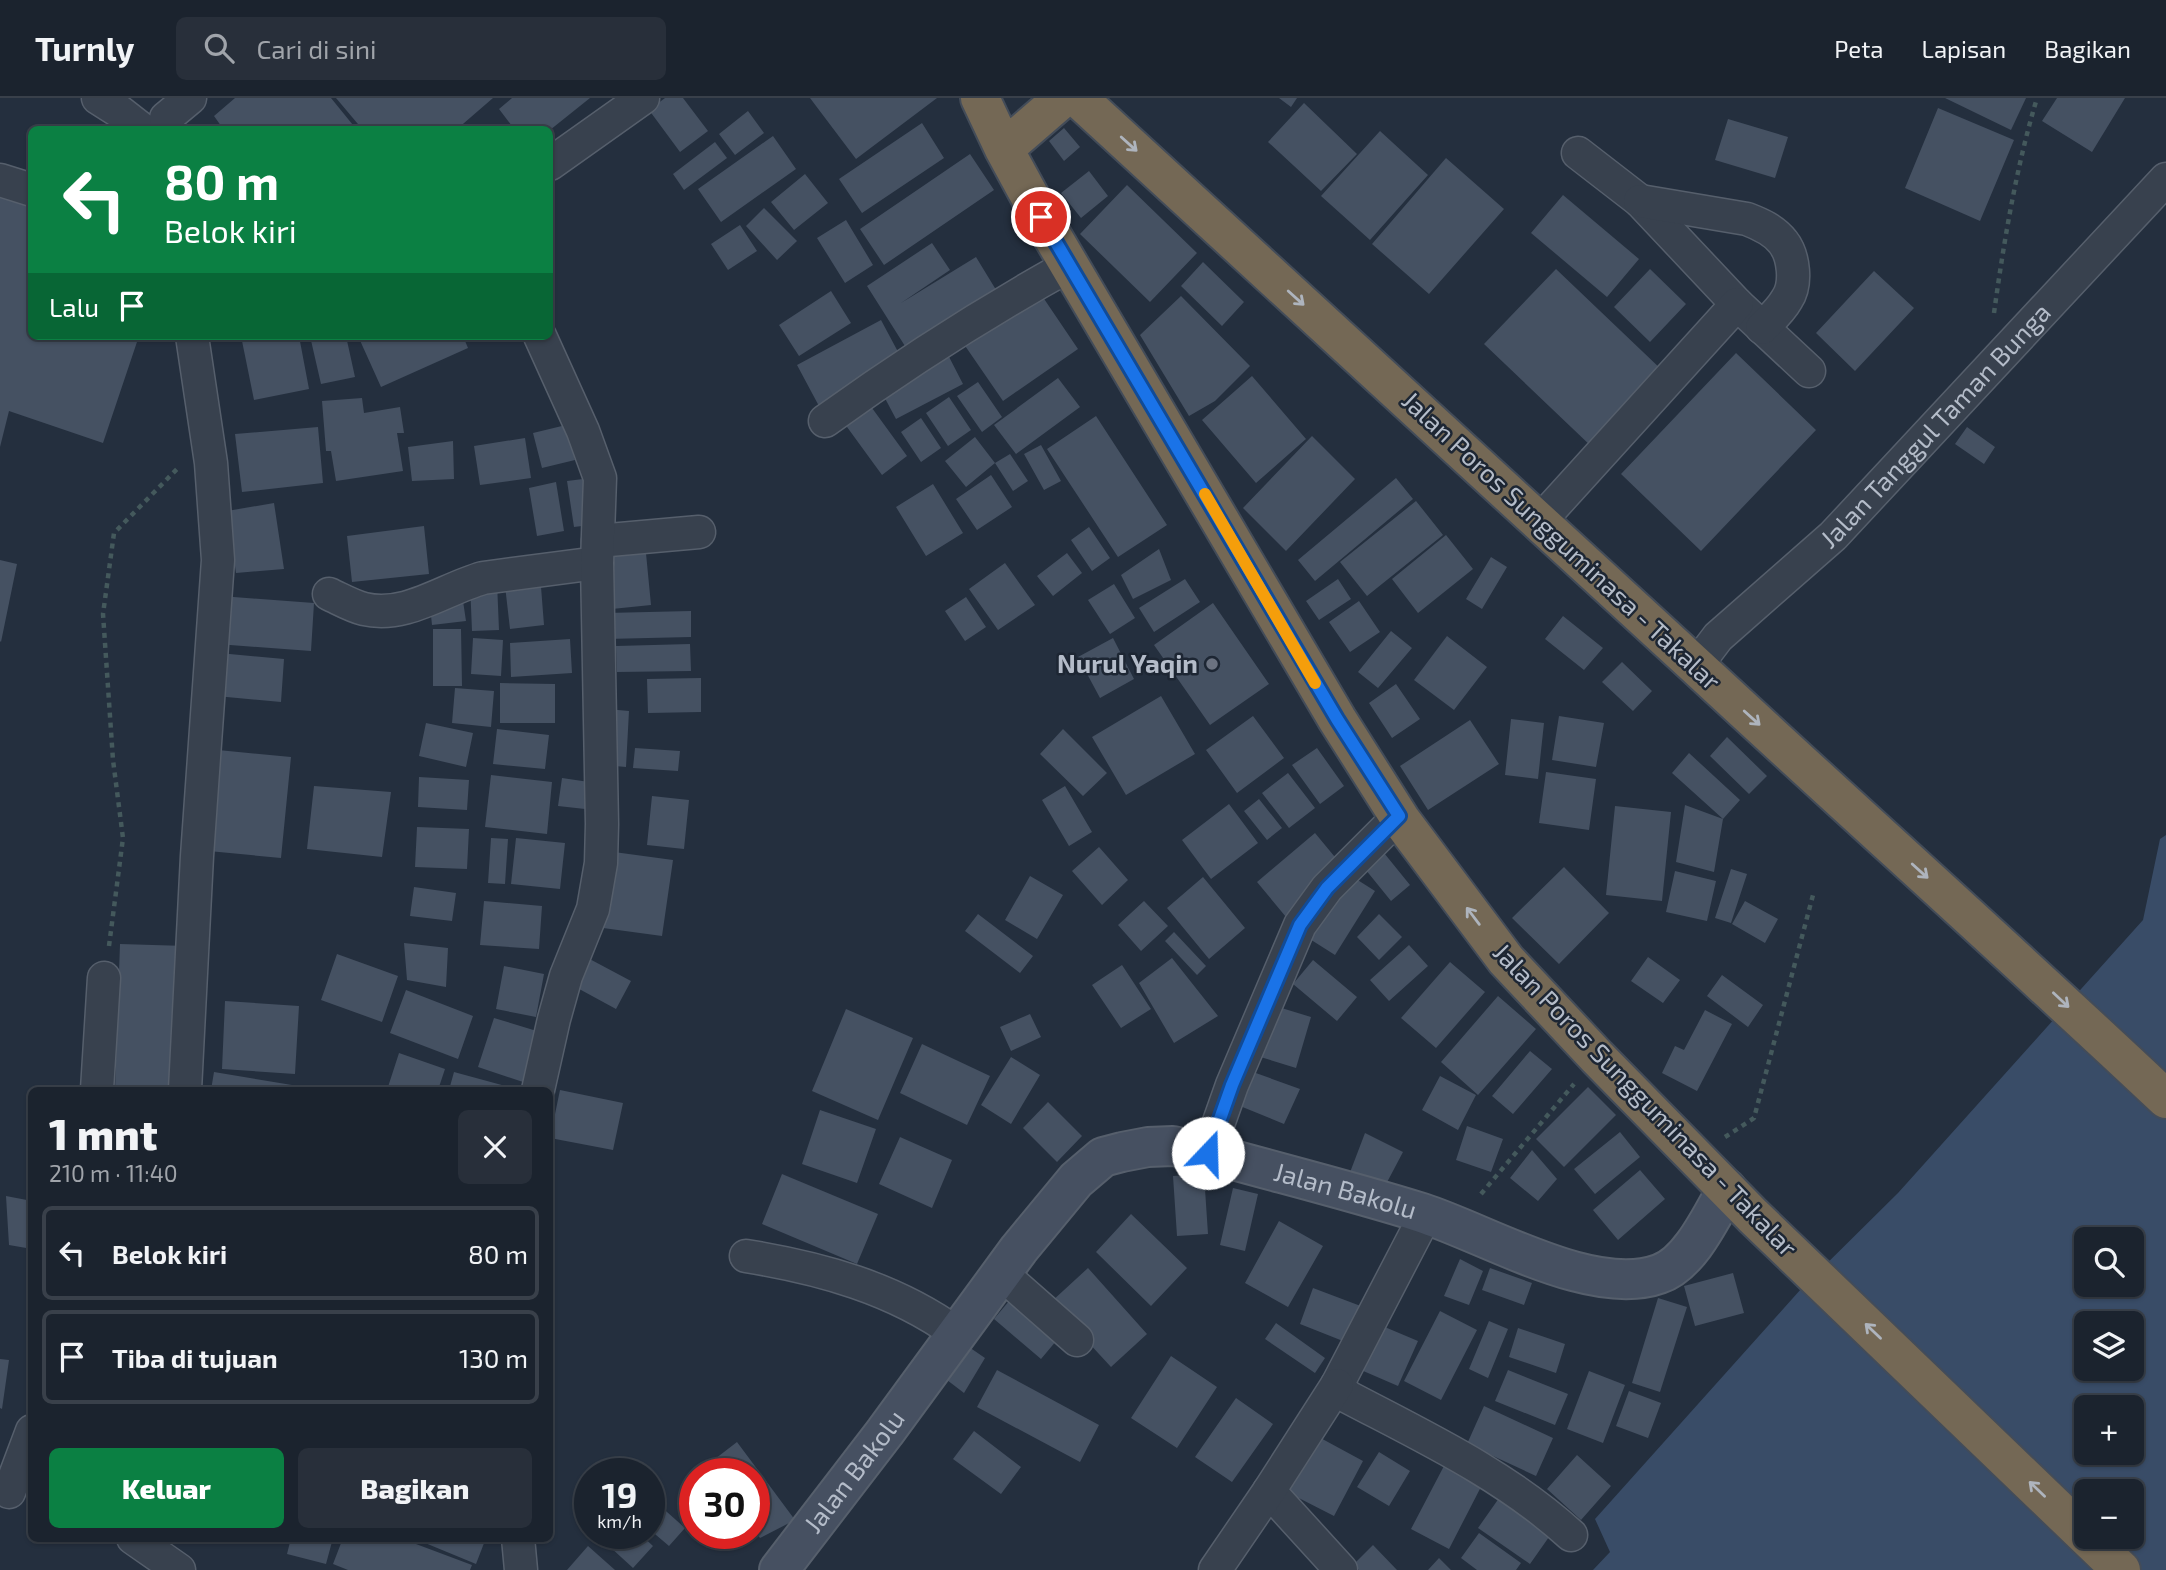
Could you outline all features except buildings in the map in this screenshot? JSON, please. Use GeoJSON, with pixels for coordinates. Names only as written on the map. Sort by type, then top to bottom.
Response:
{"type":"FeatureCollection","features":[{"type":"Feature","properties":{"kind":"highway","name":"Jalan Poros Sungguminasa - Takalar"},"geometry":{"type":"LineString","coordinates":[[980,98],[1004,149],[1070,265],[1337,719],[1399,816],[1506,960],[1753,1216],[2121,1570]]}},
{"type":"Feature","properties":{"kind":"highway"},"geometry":{"type":"LineString","coordinates":[[1004,149],[1063,98]]}},
{"type":"Feature","properties":{"kind":"highway","name":"Jalan Poros Sungguminasa - Takalar"},"geometry":{"type":"LineString","coordinates":[[1078,98],[2011,953],[2166,1099]]}},
{"type":"Feature","properties":{"kind":"main road","name":"Jalan Bakolu"},"geometry":{"type":"LineString","coordinates":[[779,1570],[885,1432],[942,1324],[1002,1274],[1019,1249],[1076,1180],[1103,1157],[1135,1149],[1213,1140],[1426,1214],[1592,1276],[1618,1280],[1644,1279],[1663,1273],[1681,1260],[1727,1189]]}},
{"type":"Feature","properties":{"kind":"street"},"geometry":{"type":"LineString","coordinates":[[98,98],[120,111],[155,124],[190,98]]}},
{"type":"Feature","properties":{"kind":"street"},"geometry":{"type":"LineString","coordinates":[[553,162],[643,98]]}},
{"type":"Feature","properties":{"kind":"street"},"geometry":{"type":"LineString","coordinates":[[1578,153],[1640,201],[1737,304],[1809,372]]}},
{"type":"Feature","properties":{"kind":"street","name":"Jalan Tanggul Taman Bunga"},"geometry":{"type":"LineString","coordinates":[[1696,666],[1718,637],[1833,536],[2166,179]]}},
{"type":"Feature","properties":{"kind":"street"},"geometry":{"type":"LineString","coordinates":[[0,180],[28,189]]}},
{"type":"Feature","properties":{"kind":"street"},"geometry":{"type":"LineString","coordinates":[[1640,201],[1747,219],[1764,225],[1783,243],[1791,260],[1793,277],[1789,297],[1762,328]]}},
{"type":"Feature","properties":{"kind":"street"},"geometry":{"type":"LineString","coordinates":[[825,421],[894,371],[1015,295],[1070,265]]}},
{"type":"Feature","properties":{"kind":"street"},"geometry":{"type":"LineString","coordinates":[[1540,521],[1737,304]]}},
{"type":"Feature","properties":{"kind":"street"},"geometry":{"type":"LineString","coordinates":[[185,1087],[197,856],[218,560],[211,463],[192,340]]}},
{"type":"Feature","properties":{"kind":"street"},"geometry":{"type":"LineString","coordinates":[[539,1087],[566,976],[593,909],[601,863],[597,552],[600,478],[595,460],[542,340]]}},
{"type":"Feature","properties":{"kind":"street"},"geometry":{"type":"LineString","coordinates":[[329,594],[364,609],[400,610],[483,578],[699,532]]}},
{"type":"Feature","properties":{"kind":"street"},"geometry":{"type":"LineString","coordinates":[[1213,1140],[1232,1085],[1300,925],[1327,888],[1399,816]]}},
{"type":"Feature","properties":{"kind":"street"},"geometry":{"type":"LineString","coordinates":[[97,1087],[104,978]]}},
{"type":"Feature","properties":{"kind":"street"},"geometry":{"type":"LineString","coordinates":[[1215,1570],[1337,1385],[1426,1214]]}},
{"type":"Feature","properties":{"kind":"street"},"geometry":{"type":"LineString","coordinates":[[746,1256],[842,1276],[942,1324]]}},
{"type":"Feature","properties":{"kind":"street"},"geometry":{"type":"LineString","coordinates":[[1002,1274],[1077,1340]]}},
{"type":"Feature","properties":{"kind":"street"},"geometry":{"type":"LineString","coordinates":[[1337,1385],[1348,1397],[1472,1462],[1546,1512],[1571,1535]]}},
{"type":"Feature","properties":{"kind":"street"},"geometry":{"type":"LineString","coordinates":[[14,1493],[28,1445]]}},
{"type":"Feature","properties":{"kind":"street"},"geometry":{"type":"LineString","coordinates":[[1269,1491],[1341,1570]]}},
{"type":"Feature","properties":{"kind":"street"},"geometry":{"type":"LineString","coordinates":[[139,1542],[179,1570]]}},
{"type":"Feature","properties":{"kind":"street"},"geometry":{"type":"LineString","coordinates":[[518,1542],[521,1570]]}},
{"type":"Feature","properties":{"kind":"path"},"geometry":{"type":"LineString","coordinates":[[1985,373],[2001,260],[2029,124],[2037,98]]}},
{"type":"Feature","properties":{"kind":"path"},"geometry":{"type":"LineString","coordinates":[[104,978],[123,838],[113,760],[103,614],[114,533],[180,467],[211,463]]}},
{"type":"Feature","properties":{"kind":"path"},"geometry":{"type":"LineString","coordinates":[[1696,1156],[1754,1118],[1813,895]]}},
{"type":"Feature","properties":{"kind":"path"},"geometry":{"type":"LineString","coordinates":[[1481,1194],[1597,1057]]}},
{"type":"Feature","properties":{"kind":"water"},"geometry":{"type":"Polygon","coordinates":[[[2166,835],[2166,1570],[1593,1570],[1610,1552],[1595,1519],[1801,1289],[1898,1193],[2143,920],[2160,839],[2166,835]]]}},
{"type":"Feature","properties":{"kind":"slow traffic"},"geometry":{"type":"LineString","coordinates":[[1205,494],[1315,683]]}},
{"type":"Feature","properties":{"kind":"place","name":"Nurul Yaqin"},"geometry":{"type":"Point","coordinates":[1212,664]}},
{"type":"Feature","properties":{"kind":"route"},"geometry":{"type":"LineString","coordinates":[[1041,217],[1337,719],[1399,816],[1327,888],[1300,925],[1232,1085],[1208,1153]]}}]}
